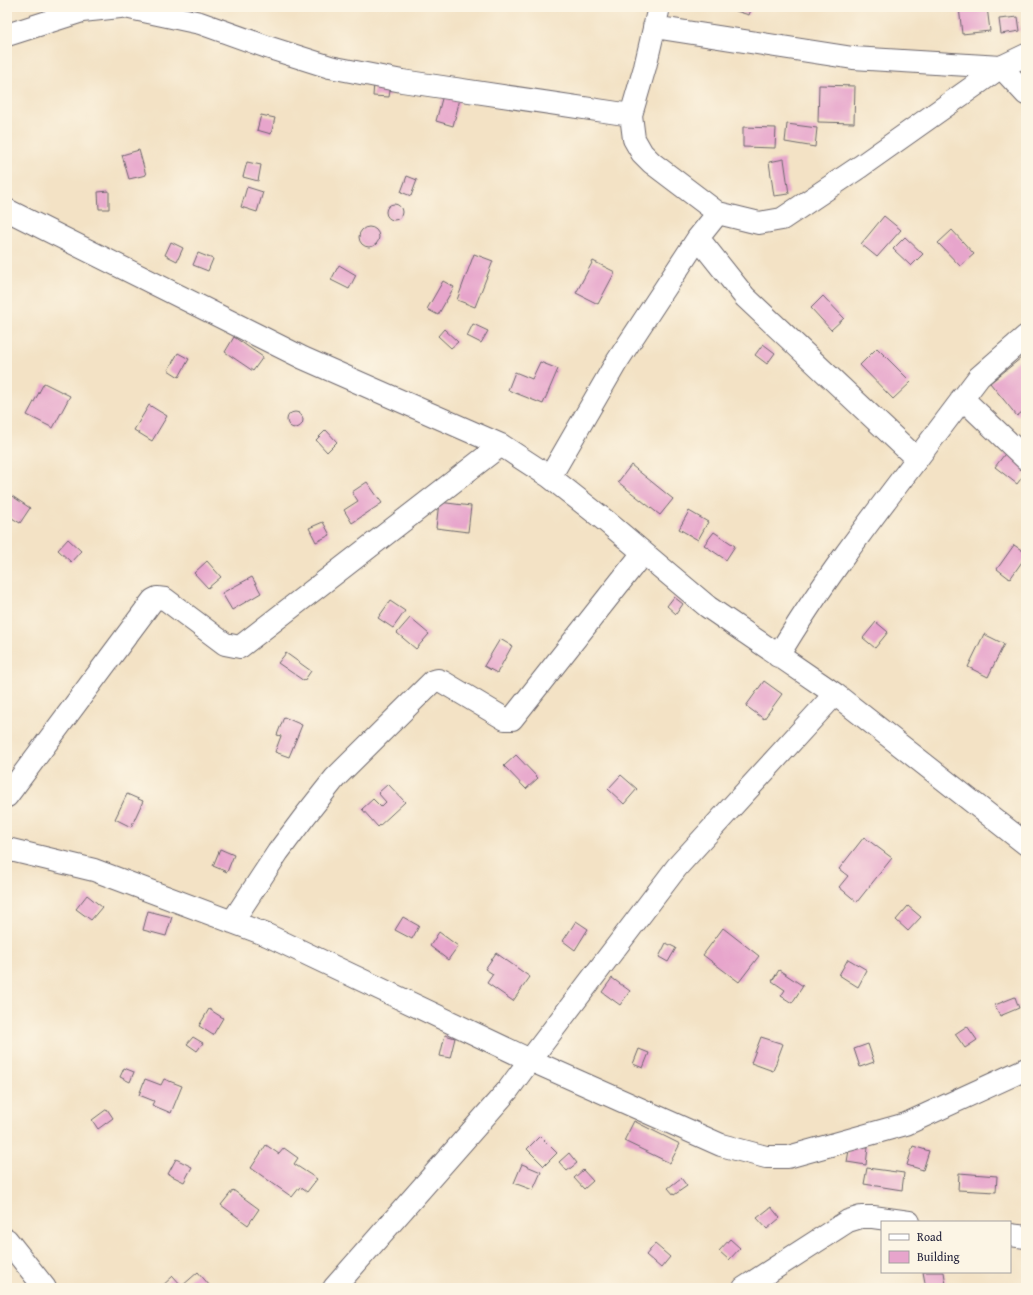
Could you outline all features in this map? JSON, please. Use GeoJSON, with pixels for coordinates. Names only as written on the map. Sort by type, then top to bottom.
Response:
{"type":"FeatureCollection","features":[{"type":"Feature","properties":{"kind":"street"},"geometry":{"type":"LineString","coordinates":[[7,36],[83,9],[120,7]]}},
{"type":"Feature","properties":{"kind":"street"},"geometry":{"type":"LineString","coordinates":[[125,7],[200,23],[267,47],[330,67],[402,81],[631,115]]}},
{"type":"Feature","properties":{"kind":"street"},"geometry":{"type":"LineString","coordinates":[[1026,55],[1001,67],[861,166],[782,219],[758,223],[718,213],[652,163],[642,153],[634,139],[631,115],[645,67],[656,17],[853,58],[1001,67],[1026,94]]}},
{"type":"Feature","properties":{"kind":"street"},"geometry":{"type":"LineString","coordinates":[[7,210],[303,358],[501,445],[550,478],[607,522],[708,607],[835,694],[1026,844]]}},
{"type":"Feature","properties":{"kind":"street"},"geometry":{"type":"LineString","coordinates":[[550,478],[616,364],[698,238],[718,213]]}},
{"type":"Feature","properties":{"kind":"street"},"geometry":{"type":"LineString","coordinates":[[698,238],[745,297],[917,459]]}},
{"type":"Feature","properties":{"kind":"street"},"geometry":{"type":"LineString","coordinates":[[778,656],[796,626],[843,557],[962,398],[979,377],[1026,336]]}},
{"type":"Feature","properties":{"kind":"street"},"geometry":{"type":"LineString","coordinates":[[962,398],[1026,460]]}},
{"type":"Feature","properties":{"kind":"street"},"geometry":{"type":"LineString","coordinates":[[7,796],[153,600],[157,598],[165,598],[225,644],[240,647],[501,445]]}},
{"type":"Feature","properties":{"kind":"street"},"geometry":{"type":"LineString","coordinates":[[232,922],[278,852],[336,778],[433,681],[438,680],[443,682],[505,719],[512,719],[643,553]]}},
{"type":"Feature","properties":{"kind":"street"},"geometry":{"type":"LineString","coordinates":[[334,1288],[508,1090],[677,867],[835,694]]}},
{"type":"Feature","properties":{"kind":"street"},"geometry":{"type":"LineString","coordinates":[[7,849],[94,870],[267,935],[530,1060],[721,1145],[766,1157],[788,1157],[906,1124],[1026,1069]]}},
{"type":"Feature","properties":{"kind":"street"},"geometry":{"type":"LineString","coordinates":[[744,1288],[848,1221],[861,1217],[902,1221]]}},
{"type":"Feature","properties":{"kind":"street"},"geometry":{"type":"LineString","coordinates":[[1011,1235],[1026,1237]]}},
{"type":"Feature","properties":{"kind":"street"},"geometry":{"type":"LineString","coordinates":[[7,1240],[44,1288]]}},
{"type":"Feature","properties":{"kind":"building"},"geometry":{"type":"Polygon","coordinates":[[[738,7],[752,7],[749,15],[736,11],[738,7]]]}},
{"type":"Feature","properties":{"kind":"building"},"geometry":{"type":"Polygon","coordinates":[[[959,7],[987,7],[990,31],[962,34],[959,7]]]}},
{"type":"Feature","properties":{"kind":"building"},"geometry":{"type":"Polygon","coordinates":[[[1018,17],[1020,31],[1001,34],[999,19],[1018,17]]]}},
{"type":"Feature","properties":{"kind":"building"},"geometry":{"type":"Polygon","coordinates":[[[374,83],[391,85],[389,97],[373,96],[374,83]]]}},
{"type":"Feature","properties":{"kind":"building"},"geometry":{"type":"Polygon","coordinates":[[[819,85],[855,86],[854,123],[818,122],[819,85]]]}},
{"type":"Feature","properties":{"kind":"building"},"geometry":{"type":"Polygon","coordinates":[[[443,95],[460,99],[453,126],[436,121],[443,95]]]}},
{"type":"Feature","properties":{"kind":"building"},"geometry":{"type":"Polygon","coordinates":[[[261,115],[275,118],[271,134],[257,130],[261,115]]]}},
{"type":"Feature","properties":{"kind":"building"},"geometry":{"type":"Polygon","coordinates":[[[787,124],[817,128],[815,147],[785,142],[787,124]]]}},
{"type":"Feature","properties":{"kind":"building"},"geometry":{"type":"Polygon","coordinates":[[[743,127],[776,128],[775,148],[743,147],[743,127]]]}},
{"type":"Feature","properties":{"kind":"building"},"geometry":{"type":"Polygon","coordinates":[[[139,150],[146,175],[129,179],[122,155],[139,150]]]}},
{"type":"Feature","properties":{"kind":"building"},"geometry":{"type":"Polygon","coordinates":[[[784,159],[789,194],[774,196],[769,162],[784,159]]]}},
{"type":"Feature","properties":{"kind":"building"},"geometry":{"type":"Polygon","coordinates":[[[247,162],[261,165],[258,181],[243,177],[247,162]]]}},
{"type":"Feature","properties":{"kind":"building"},"geometry":{"type":"Polygon","coordinates":[[[407,176],[417,180],[411,196],[401,192],[407,176]]]}},
{"type":"Feature","properties":{"kind":"building"},"geometry":{"type":"Polygon","coordinates":[[[247,187],[263,192],[257,212],[241,207],[247,187]]]}},
{"type":"Feature","properties":{"kind":"building"},"geometry":{"type":"Polygon","coordinates":[[[109,191],[109,209],[99,209],[98,192],[109,191]]]}},
{"type":"Feature","properties":{"kind":"building"},"geometry":{"type":"Polygon","coordinates":[[[394,204],[400,206],[402,212],[400,218],[394,220],[388,218],[386,212],[388,206],[394,204]]]}},
{"type":"Feature","properties":{"kind":"building"},"geometry":{"type":"Polygon","coordinates":[[[884,216],[901,230],[877,257],[861,244],[884,216]]]}},
{"type":"Feature","properties":{"kind":"building"},"geometry":{"type":"Polygon","coordinates":[[[365,227],[373,227],[379,233],[379,241],[373,247],[365,247],[359,241],[359,233],[365,227]]]}},
{"type":"Feature","properties":{"kind":"building"},"geometry":{"type":"Polygon","coordinates":[[[952,230],[974,254],[960,266],[938,243],[952,230]]]}},
{"type":"Feature","properties":{"kind":"building"},"geometry":{"type":"Polygon","coordinates":[[[905,237],[923,254],[911,266],[893,249],[905,237]]]}},
{"type":"Feature","properties":{"kind":"building"},"geometry":{"type":"Polygon","coordinates":[[[171,242],[183,248],[177,261],[165,255],[171,242]]]}},
{"type":"Feature","properties":{"kind":"building"},"geometry":{"type":"Polygon","coordinates":[[[198,253],[213,259],[208,271],[193,265],[198,253]]]}},
{"type":"Feature","properties":{"kind":"building"},"geometry":{"type":"Polygon","coordinates":[[[474,254],[493,261],[475,307],[457,300],[474,254]]]}},
{"type":"Feature","properties":{"kind":"building"},"geometry":{"type":"Polygon","coordinates":[[[593,261],[615,272],[598,304],[576,293],[593,261]]]}},
{"type":"Feature","properties":{"kind":"building"},"geometry":{"type":"Polygon","coordinates":[[[339,265],[356,275],[349,289],[331,280],[339,265]]]}},
{"type":"Feature","properties":{"kind":"building"},"geometry":{"type":"Polygon","coordinates":[[[443,281],[454,287],[438,315],[427,309],[443,281]]]}},
{"type":"Feature","properties":{"kind":"building"},"geometry":{"type":"Polygon","coordinates":[[[823,296],[844,318],[831,330],[811,308],[823,296]]]}},
{"type":"Feature","properties":{"kind":"building"},"geometry":{"type":"Polygon","coordinates":[[[473,324],[488,331],[481,343],[467,336],[473,324]]]}},
{"type":"Feature","properties":{"kind":"building"},"geometry":{"type":"Polygon","coordinates":[[[444,329],[458,342],[451,348],[438,336],[444,329]]]}},
{"type":"Feature","properties":{"kind":"building"},"geometry":{"type":"Polygon","coordinates":[[[234,337],[263,357],[253,371],[225,352],[234,337]]]}},
{"type":"Feature","properties":{"kind":"building"},"geometry":{"type":"Polygon","coordinates":[[[763,344],[775,353],[767,364],[755,355],[763,344]]]}},
{"type":"Feature","properties":{"kind":"building"},"geometry":{"type":"Polygon","coordinates":[[[877,348],[911,382],[893,399],[860,365],[877,348]]]}},
{"type":"Feature","properties":{"kind":"building"},"geometry":{"type":"Polygon","coordinates":[[[178,353],[189,359],[179,377],[168,370],[178,353]]]}},
{"type":"Feature","properties":{"kind":"building"},"geometry":{"type":"Polygon","coordinates":[[[1026,354],[1026,409],[1017,416],[990,383],[1026,354]]]}},
{"type":"Feature","properties":{"kind":"building"},"geometry":{"type":"Polygon","coordinates":[[[540,362],[558,369],[543,404],[508,390],[515,372],[532,379],[540,362]]]}},
{"type":"Feature","properties":{"kind":"building"},"geometry":{"type":"Polygon","coordinates":[[[44,383],[70,396],[53,428],[27,415],[44,383]]]}},
{"type":"Feature","properties":{"kind":"building"},"geometry":{"type":"Polygon","coordinates":[[[149,405],[167,416],[152,441],[134,430],[149,405]]]}},
{"type":"Feature","properties":{"kind":"building"},"geometry":{"type":"Polygon","coordinates":[[[295,412],[302,417],[303,420],[298,427],[295,428],[288,423],[287,420],[292,413],[295,412]]]}},
{"type":"Feature","properties":{"kind":"building"},"geometry":{"type":"Polygon","coordinates":[[[326,430],[337,442],[327,452],[316,440],[326,430]]]}},
{"type":"Feature","properties":{"kind":"building"},"geometry":{"type":"Polygon","coordinates":[[[1007,451],[1026,465],[1026,472],[1017,484],[995,467],[1007,451]]]}},
{"type":"Feature","properties":{"kind":"building"},"geometry":{"type":"Polygon","coordinates":[[[631,465],[673,499],[660,515],[618,482],[631,465]]]}},
{"type":"Feature","properties":{"kind":"building"},"geometry":{"type":"Polygon","coordinates":[[[367,482],[382,503],[352,523],[344,510],[358,501],[352,492],[367,482]]]}},
{"type":"Feature","properties":{"kind":"building"},"geometry":{"type":"Polygon","coordinates":[[[12,496],[30,508],[20,523],[7,515],[7,503],[12,496]]]}},
{"type":"Feature","properties":{"kind":"building"},"geometry":{"type":"Polygon","coordinates":[[[439,502],[471,506],[468,532],[436,528],[439,502]]]}},
{"type":"Feature","properties":{"kind":"building"},"geometry":{"type":"Polygon","coordinates":[[[689,511],[708,522],[698,540],[679,529],[689,511]]]}},
{"type":"Feature","properties":{"kind":"building"},"geometry":{"type":"Polygon","coordinates":[[[323,522],[330,535],[316,542],[309,528],[323,522]]]}},
{"type":"Feature","properties":{"kind":"building"},"geometry":{"type":"Polygon","coordinates":[[[714,532],[735,546],[726,560],[704,545],[714,532]]]}},
{"type":"Feature","properties":{"kind":"building"},"geometry":{"type":"Polygon","coordinates":[[[68,539],[81,551],[71,562],[58,550],[68,539]]]}},
{"type":"Feature","properties":{"kind":"building"},"geometry":{"type":"Polygon","coordinates":[[[1014,545],[1026,553],[1026,556],[1010,579],[997,569],[1014,545]]]}},
{"type":"Feature","properties":{"kind":"building"},"geometry":{"type":"Polygon","coordinates":[[[207,561],[221,577],[208,588],[194,573],[207,561]]]}},
{"type":"Feature","properties":{"kind":"building"},"geometry":{"type":"Polygon","coordinates":[[[252,577],[261,593],[232,610],[222,593],[252,577]]]}},
{"type":"Feature","properties":{"kind":"building"},"geometry":{"type":"Polygon","coordinates":[[[674,597],[683,604],[676,614],[667,606],[674,597]]]}},
{"type":"Feature","properties":{"kind":"building"},"geometry":{"type":"Polygon","coordinates":[[[390,601],[405,611],[393,628],[378,618],[390,601]]]}},
{"type":"Feature","properties":{"kind":"building"},"geometry":{"type":"Polygon","coordinates":[[[410,618],[429,634],[416,649],[397,633],[410,618]]]}},
{"type":"Feature","properties":{"kind":"building"},"geometry":{"type":"Polygon","coordinates":[[[876,622],[888,632],[875,648],[863,638],[876,622]]]}},
{"type":"Feature","properties":{"kind":"building"},"geometry":{"type":"Polygon","coordinates":[[[984,634],[1004,644],[988,677],[968,667],[984,634]]]}},
{"type":"Feature","properties":{"kind":"building"},"geometry":{"type":"Polygon","coordinates":[[[500,639],[512,646],[497,673],[484,666],[500,639]]]}},
{"type":"Feature","properties":{"kind":"building"},"geometry":{"type":"Polygon","coordinates":[[[286,653],[311,671],[304,681],[278,663],[286,653]]]}},
{"type":"Feature","properties":{"kind":"building"},"geometry":{"type":"Polygon","coordinates":[[[764,681],[782,694],[764,719],[746,706],[764,681]]]}},
{"type":"Feature","properties":{"kind":"building"},"geometry":{"type":"Polygon","coordinates":[[[284,717],[302,725],[289,757],[275,752],[281,736],[277,735],[284,717]]]}},
{"type":"Feature","properties":{"kind":"building"},"geometry":{"type":"Polygon","coordinates":[[[516,755],[538,778],[526,789],[504,766],[516,755]]]}},
{"type":"Feature","properties":{"kind":"building"},"geometry":{"type":"Polygon","coordinates":[[[621,775],[637,789],[624,804],[608,789],[621,775]]]}},
{"type":"Feature","properties":{"kind":"building"},"geometry":{"type":"Polygon","coordinates":[[[388,784],[405,802],[378,827],[362,809],[373,799],[381,807],[386,802],[378,793],[388,784]]]}},
{"type":"Feature","properties":{"kind":"building"},"geometry":{"type":"Polygon","coordinates":[[[127,794],[143,801],[131,827],[115,819],[127,794]]]}},
{"type":"Feature","properties":{"kind":"building"},"geometry":{"type":"Polygon","coordinates":[[[864,837],[892,858],[857,902],[839,887],[848,876],[839,869],[864,837]]]}},
{"type":"Feature","properties":{"kind":"building"},"geometry":{"type":"Polygon","coordinates":[[[220,849],[234,855],[227,872],[213,866],[220,849]]]}},
{"type":"Feature","properties":{"kind":"building"},"geometry":{"type":"Polygon","coordinates":[[[87,895],[102,907],[91,920],[76,909],[87,895]]]}},
{"type":"Feature","properties":{"kind":"building"},"geometry":{"type":"Polygon","coordinates":[[[908,906],[921,917],[908,931],[896,920],[908,906]]]}},
{"type":"Feature","properties":{"kind":"building"},"geometry":{"type":"Polygon","coordinates":[[[148,911],[172,917],[166,936],[143,930],[148,911]]]}},
{"type":"Feature","properties":{"kind":"building"},"geometry":{"type":"Polygon","coordinates":[[[403,917],[419,926],[412,939],[395,930],[403,917]]]}},
{"type":"Feature","properties":{"kind":"building"},"geometry":{"type":"Polygon","coordinates":[[[576,921],[588,929],[575,950],[563,941],[576,921]]]}},
{"type":"Feature","properties":{"kind":"building"},"geometry":{"type":"Polygon","coordinates":[[[723,928],[759,956],[739,982],[703,955],[723,928]]]}},
{"type":"Feature","properties":{"kind":"building"},"geometry":{"type":"Polygon","coordinates":[[[439,932],[458,946],[448,960],[430,946],[439,932]]]}},
{"type":"Feature","properties":{"kind":"building"},"geometry":{"type":"Polygon","coordinates":[[[666,943],[676,948],[668,962],[659,957],[666,943]]]}},
{"type":"Feature","properties":{"kind":"building"},"geometry":{"type":"Polygon","coordinates":[[[496,953],[530,977],[513,1001],[487,983],[493,974],[485,969],[496,953]]]}},
{"type":"Feature","properties":{"kind":"building"},"geometry":{"type":"Polygon","coordinates":[[[848,959],[867,970],[858,987],[839,975],[848,959]]]}},
{"type":"Feature","properties":{"kind":"building"},"geometry":{"type":"Polygon","coordinates":[[[779,970],[803,986],[792,1003],[781,996],[785,990],[772,981],[779,970]]]}},
{"type":"Feature","properties":{"kind":"building"},"geometry":{"type":"Polygon","coordinates":[[[612,978],[630,991],[620,1005],[602,992],[612,978]]]}},
{"type":"Feature","properties":{"kind":"building"},"geometry":{"type":"Polygon","coordinates":[[[1015,997],[1019,1008],[1000,1016],[995,1005],[1015,997]]]}},
{"type":"Feature","properties":{"kind":"building"},"geometry":{"type":"Polygon","coordinates":[[[209,1009],[223,1018],[213,1035],[199,1026],[209,1009]]]}},
{"type":"Feature","properties":{"kind":"building"},"geometry":{"type":"Polygon","coordinates":[[[967,1026],[977,1040],[965,1048],[955,1034],[967,1026]]]}},
{"type":"Feature","properties":{"kind":"building"},"geometry":{"type":"Polygon","coordinates":[[[445,1035],[455,1038],[450,1058],[440,1056],[445,1035]]]}},
{"type":"Feature","properties":{"kind":"building"},"geometry":{"type":"Polygon","coordinates":[[[193,1037],[203,1043],[197,1051],[187,1044],[193,1037]]]}},
{"type":"Feature","properties":{"kind":"building"},"geometry":{"type":"Polygon","coordinates":[[[761,1037],[783,1044],[773,1071],[751,1063],[761,1037]]]}},
{"type":"Feature","properties":{"kind":"building"},"geometry":{"type":"Polygon","coordinates":[[[868,1044],[874,1062],[860,1067],[854,1049],[868,1044]]]}},
{"type":"Feature","properties":{"kind":"building"},"geometry":{"type":"Polygon","coordinates":[[[639,1049],[649,1053],[643,1068],[633,1064],[639,1049]]]}},
{"type":"Feature","properties":{"kind":"building"},"geometry":{"type":"Polygon","coordinates":[[[124,1068],[134,1072],[130,1082],[120,1077],[124,1068]]]}},
{"type":"Feature","properties":{"kind":"building"},"geometry":{"type":"Polygon","coordinates":[[[145,1079],[161,1085],[164,1079],[182,1086],[171,1113],[152,1105],[154,1101],[139,1095],[145,1079]]]}},
{"type":"Feature","properties":{"kind":"building"},"geometry":{"type":"Polygon","coordinates":[[[107,1109],[113,1118],[98,1129],[92,1120],[107,1109]]]}},
{"type":"Feature","properties":{"kind":"building"},"geometry":{"type":"Polygon","coordinates":[[[634,1121],[680,1144],[670,1163],[624,1141],[634,1121]]]}},
{"type":"Feature","properties":{"kind":"building"},"geometry":{"type":"Polygon","coordinates":[[[540,1136],[557,1153],[544,1166],[527,1149],[540,1136]]]}},
{"type":"Feature","properties":{"kind":"building"},"geometry":{"type":"Polygon","coordinates":[[[850,1144],[868,1147],[866,1165],[847,1162],[850,1144]]]}},
{"type":"Feature","properties":{"kind":"building"},"geometry":{"type":"Polygon","coordinates":[[[266,1145],[279,1154],[284,1148],[298,1158],[294,1164],[317,1179],[307,1192],[300,1187],[292,1197],[251,1168],[266,1145]]]}},
{"type":"Feature","properties":{"kind":"building"},"geometry":{"type":"Polygon","coordinates":[[[913,1146],[929,1151],[923,1170],[907,1165],[913,1146]]]}},
{"type":"Feature","properties":{"kind":"building"},"geometry":{"type":"Polygon","coordinates":[[[569,1153],[577,1163],[567,1171],[559,1162],[569,1153]]]}},
{"type":"Feature","properties":{"kind":"building"},"geometry":{"type":"Polygon","coordinates":[[[176,1159],[192,1167],[184,1182],[168,1174],[176,1159]]]}},
{"type":"Feature","properties":{"kind":"building"},"geometry":{"type":"Polygon","coordinates":[[[522,1164],[541,1172],[533,1190],[514,1183],[522,1164]]]}},
{"type":"Feature","properties":{"kind":"building"},"geometry":{"type":"Polygon","coordinates":[[[867,1168],[904,1173],[902,1190],[864,1184],[867,1168]]]}},
{"type":"Feature","properties":{"kind":"building"},"geometry":{"type":"Polygon","coordinates":[[[583,1170],[593,1181],[584,1189],[574,1178],[583,1170]]]}},
{"type":"Feature","properties":{"kind":"building"},"geometry":{"type":"Polygon","coordinates":[[[959,1173],[997,1176],[996,1192],[958,1190],[959,1173]]]}},
{"type":"Feature","properties":{"kind":"building"},"geometry":{"type":"Polygon","coordinates":[[[681,1178],[687,1186],[674,1195],[668,1188],[681,1178]]]}},
{"type":"Feature","properties":{"kind":"building"},"geometry":{"type":"Polygon","coordinates":[[[233,1190],[259,1209],[248,1225],[221,1205],[233,1190]]]}},
{"type":"Feature","properties":{"kind":"building"},"geometry":{"type":"Polygon","coordinates":[[[771,1207],[780,1218],[767,1229],[757,1218],[771,1207]]]}},
{"type":"Feature","properties":{"kind":"building"},"geometry":{"type":"Polygon","coordinates":[[[730,1239],[740,1248],[729,1260],[719,1251],[730,1239]]]}},
{"type":"Feature","properties":{"kind":"building"},"geometry":{"type":"Polygon","coordinates":[[[655,1244],[670,1257],[661,1268],[646,1255],[655,1244]]]}},
{"type":"Feature","properties":{"kind":"building"},"geometry":{"type":"Polygon","coordinates":[[[198,1272],[210,1286],[208,1288],[160,1288],[173,1276],[182,1286],[198,1272]]]}},
{"type":"Feature","properties":{"kind":"building"},"geometry":{"type":"Polygon","coordinates":[[[923,1273],[944,1273],[946,1285],[926,1288],[923,1273]]]}}]}
